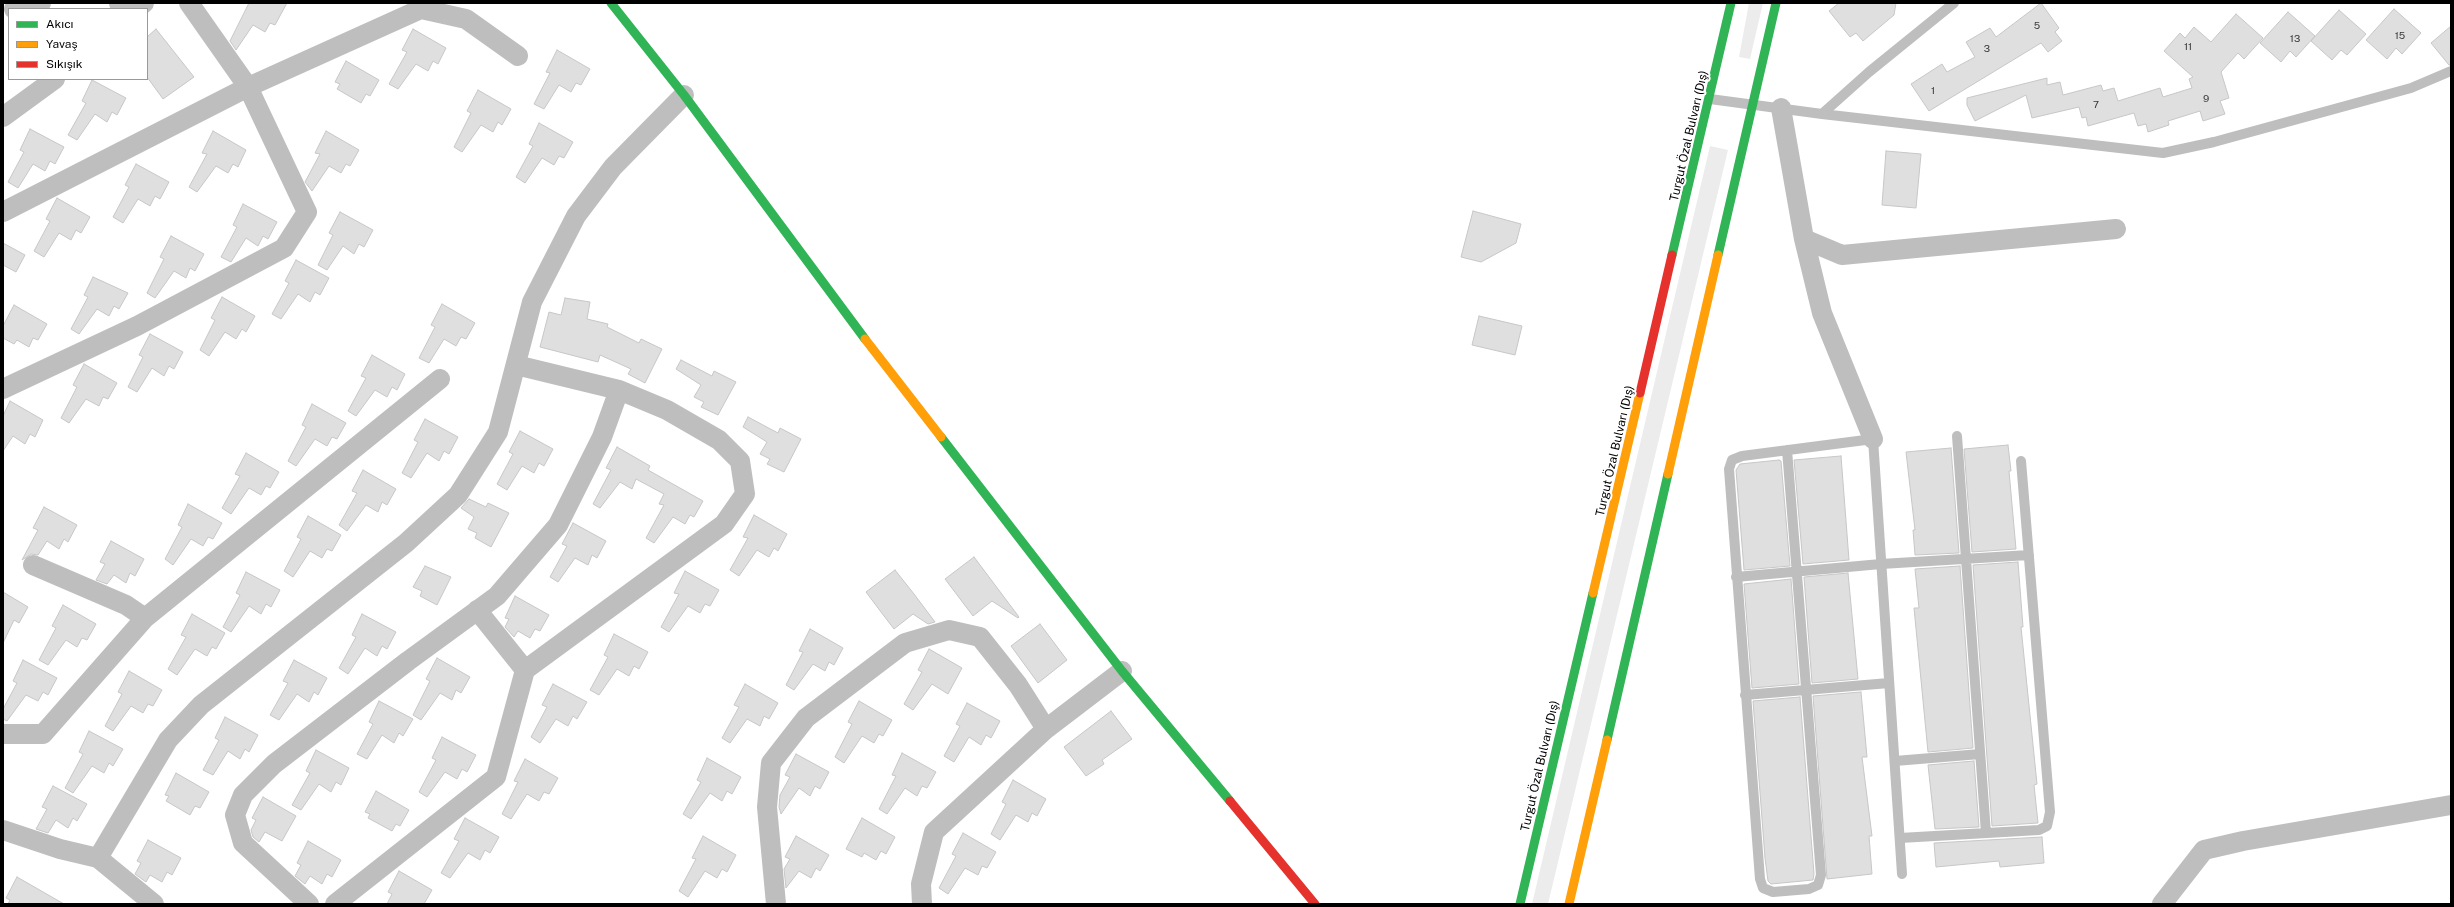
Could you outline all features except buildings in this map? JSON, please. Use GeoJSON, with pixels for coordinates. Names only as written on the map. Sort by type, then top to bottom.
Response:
{"type":"FeatureCollection","features":[{"type":"Feature","properties":{"kind":"main road"},"geometry":{"type":"LineString","coordinates":[[612,3],[684,95],[875,353],[1122,671],[1315,904]]}},
{"type":"Feature","properties":{"kind":"main road","name":"Turgut Özal Bulvarı (Dış)"},"geometry":{"type":"LineString","coordinates":[[1520,904],[1710,99],[1731,3]]}},
{"type":"Feature","properties":{"kind":"main road"},"geometry":{"type":"LineString","coordinates":[[1572,903],[1751,104],[1776,3]]}},
{"type":"Feature","properties":{"kind":"main road"},"geometry":{"type":"LineString","coordinates":[[1719,10],[1721,48]]}},
{"type":"Feature","properties":{"kind":"street"},"geometry":{"type":"LineString","coordinates":[[18,8],[41,3]]}},
{"type":"Feature","properties":{"kind":"street"},"geometry":{"type":"LineString","coordinates":[[3,389],[137,326],[284,248],[307,212],[248,87],[189,3]]}},
{"type":"Feature","properties":{"kind":"street"},"geometry":{"type":"LineString","coordinates":[[3,212],[248,87],[421,9],[466,19],[518,56]]}},
{"type":"Feature","properties":{"kind":"street"},"geometry":{"type":"LineString","coordinates":[[3,117],[53,80]]}},
{"type":"Feature","properties":{"kind":"street"},"geometry":{"type":"LineString","coordinates":[[98,858],[168,740],[201,705],[406,543],[458,495],[498,432],[532,302],[576,216],[613,167],[684,95]]}},
{"type":"Feature","properties":{"kind":"street"},"geometry":{"type":"LineString","coordinates":[[1781,108],[1804,239],[1822,313],[1873,439]]}},
{"type":"Feature","properties":{"kind":"street"},"geometry":{"type":"LineString","coordinates":[[1804,239],[1842,255],[2116,229]]}},
{"type":"Feature","properties":{"kind":"street"},"geometry":{"type":"LineString","coordinates":[[335,904],[496,777],[526,670],[724,524],[745,494],[740,461],[719,440],[667,410],[619,390],[516,365]]}},
{"type":"Feature","properties":{"kind":"street"},"geometry":{"type":"LineString","coordinates":[[3,734],[43,734],[145,618],[440,379]]}},
{"type":"Feature","properties":{"kind":"street"},"geometry":{"type":"LineString","coordinates":[[310,904],[243,843],[235,815],[243,794],[274,764],[497,596],[558,525],[602,437],[619,390]]}},
{"type":"Feature","properties":{"kind":"street"},"geometry":{"type":"LineString","coordinates":[[33,565],[126,605],[145,618]]}},
{"type":"Feature","properties":{"kind":"street"},"geometry":{"type":"LineString","coordinates":[[477,610],[526,670]]}},
{"type":"Feature","properties":{"kind":"street"},"geometry":{"type":"LineString","coordinates":[[776,904],[767,807],[771,763],[806,718],[906,643],[949,630],[980,637],[1018,685],[1046,729]]}},
{"type":"Feature","properties":{"kind":"street"},"geometry":{"type":"LineString","coordinates":[[922,904],[921,884],[934,832],[1046,729],[1122,671]]}},
{"type":"Feature","properties":{"kind":"street"},"geometry":{"type":"LineString","coordinates":[[2162,904],[2204,850],[2243,841],[2451,805]]}},
{"type":"Feature","properties":{"kind":"street"},"geometry":{"type":"LineString","coordinates":[[3,830],[60,849],[98,858],[154,904]]}},
{"type":"Feature","properties":{"kind":"lane"},"geometry":{"type":"LineString","coordinates":[[1822,114],[1869,72],[1954,3]]}},
{"type":"Feature","properties":{"kind":"lane"},"geometry":{"type":"LineString","coordinates":[[1710,99],[1822,114],[2163,153],[2214,142],[2411,88],[2451,71]]}},
{"type":"Feature","properties":{"kind":"lane"},"geometry":{"type":"LineString","coordinates":[[1957,436],[1986,833]]}},
{"type":"Feature","properties":{"kind":"lane"},"geometry":{"type":"LineString","coordinates":[[1788,450],[1799,571],[1806,690],[1820,874],[1818,885],[1809,889],[1773,892],[1763,888],[1760,879],[1729,469],[1732,460],[1742,456],[1788,450],[1873,439],[1902,874]]}},
{"type":"Feature","properties":{"kind":"lane"},"geometry":{"type":"LineString","coordinates":[[1900,838],[2039,830],[2047,826],[2050,812],[2021,461]]}},
{"type":"Feature","properties":{"kind":"lane"},"geometry":{"type":"LineString","coordinates":[[1736,577],[1881,564],[2029,555]]}},
{"type":"Feature","properties":{"kind":"lane"},"geometry":{"type":"LineString","coordinates":[[1745,695],[1889,683]]}},
{"type":"Feature","properties":{"kind":"lane"},"geometry":{"type":"LineString","coordinates":[[1895,761],[1980,754]]}},
{"type":"Feature","properties":{"kind":"shaded area"},"geometry":{"type":"Polygon","coordinates":[[[1749,3],[1763,3],[1750,59],[1739,57],[1749,3]]]}},
{"type":"Feature","properties":{"kind":"shaded area"},"geometry":{"type":"Polygon","coordinates":[[[1710,146],[1728,150],[1548,904],[1532,904],[1710,146]]]}},
{"type":"Feature","properties":{"kind":"traffic: fast"},"geometry":{"type":"LineString","coordinates":[[611,3],[684,95],[865,339]]}},
{"type":"Feature","properties":{"kind":"traffic: fast"},"geometry":{"type":"LineString","coordinates":[[1672,255],[1731,3]]}},
{"type":"Feature","properties":{"kind":"traffic: fast"},"geometry":{"type":"LineString","coordinates":[[1718,255],[1776,3]]}},
{"type":"Feature","properties":{"kind":"traffic: fast"},"geometry":{"type":"LineString","coordinates":[[941,437],[1122,671],[1230,801]]}},
{"type":"Feature","properties":{"kind":"traffic: fast"},"geometry":{"type":"LineString","coordinates":[[1607,740],[1668,474]]}},
{"type":"Feature","properties":{"kind":"traffic: fast"},"geometry":{"type":"LineString","coordinates":[[1520,904],[1593,593]]}},
{"type":"Feature","properties":{"kind":"traffic: slow"},"geometry":{"type":"LineString","coordinates":[[1668,474],[1718,255]]}},
{"type":"Feature","properties":{"kind":"traffic: slow"},"geometry":{"type":"LineString","coordinates":[[865,339],[941,437]]}},
{"type":"Feature","properties":{"kind":"traffic: slow"},"geometry":{"type":"LineString","coordinates":[[1593,593],[1640,393]]}},
{"type":"Feature","properties":{"kind":"traffic: slow"},"geometry":{"type":"LineString","coordinates":[[1569,904],[1607,740]]}},
{"type":"Feature","properties":{"kind":"traffic: jam"},"geometry":{"type":"LineString","coordinates":[[1640,393],[1672,255]]}},
{"type":"Feature","properties":{"kind":"traffic: jam"},"geometry":{"type":"LineString","coordinates":[[1230,801],[1315,904]]}}]}
